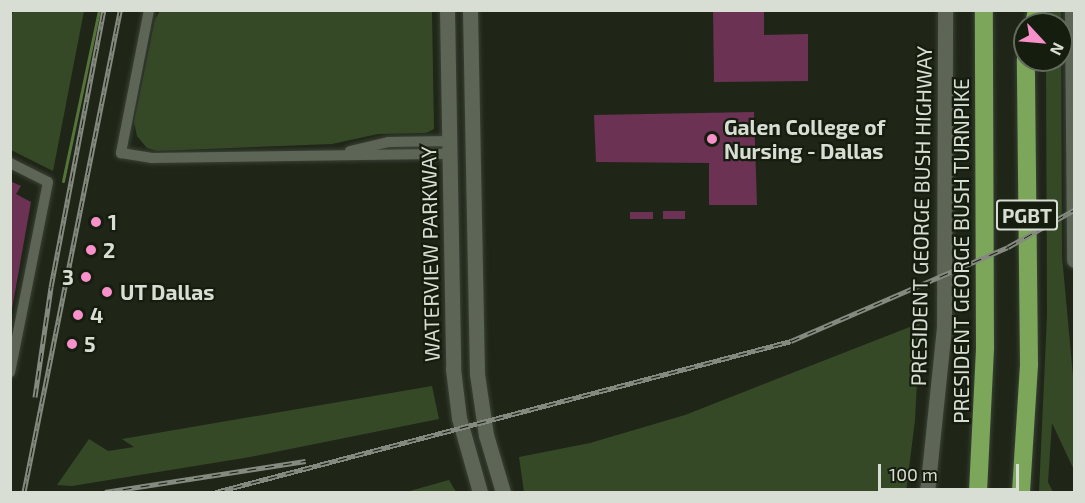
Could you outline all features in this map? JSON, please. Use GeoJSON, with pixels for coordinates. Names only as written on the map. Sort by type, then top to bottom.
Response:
{"type":"FeatureCollection","features":[{"type":"Feature","properties":{"kind":"highway","name":"PRESIDENT GEORGE BUSH TURNPIKE"},"geometry":{"type":"LineString","coordinates":[[978,492],[986,340],[984,10]]}},
{"type":"Feature","properties":{"kind":"highway","name":"PGBT"},"geometry":{"type":"LineString","coordinates":[[1021,492],[1029,364],[1027,72]]}},
{"type":"Feature","properties":{"kind":"main road","name":"WATERVIEW PARKWAY"},"geometry":{"type":"LineString","coordinates":[[447,10],[455,392],[469,464],[480,492]]}},
{"type":"Feature","properties":{"kind":"main road","name":"WATERVIEW PARKWAY"},"geometry":{"type":"LineString","coordinates":[[470,10],[477,374],[486,435],[502,492]]}},
{"type":"Feature","properties":{"kind":"main road","name":"PRESIDENT GEORGE BUSH HIGHWAY"},"geometry":{"type":"LineString","coordinates":[[927,492],[944,328],[945,10]]}},
{"type":"Feature","properties":{"kind":"main road"},"geometry":{"type":"LineString","coordinates":[[1072,10],[1074,260]]}},
{"type":"Feature","properties":{"kind":"main road"},"geometry":{"type":"LineString","coordinates":[[450,148],[471,148]]}},
{"type":"Feature","properties":{"kind":"street"},"geometry":{"type":"LineString","coordinates":[[149,10],[121,153],[151,158],[341,155],[450,148]]}},
{"type":"Feature","properties":{"kind":"street"},"geometry":{"type":"LineString","coordinates":[[10,163],[48,182],[10,372]]}},
{"type":"Feature","properties":{"kind":"green space"},"geometry":{"type":"Polygon","coordinates":[[[1061,10],[1061,12],[1045,12],[1061,10]]]}},
{"type":"Feature","properties":{"kind":"green space"},"geometry":{"type":"Polygon","coordinates":[[[14,11],[84,11],[53,171],[11,150],[10,17],[14,11]]]}},
{"type":"Feature","properties":{"kind":"green space"},"geometry":{"type":"Polygon","coordinates":[[[160,11],[432,11],[434,129],[426,133],[378,134],[332,144],[157,151],[147,148],[137,136],[134,122],[155,19],[160,11]]]}},
{"type":"Feature","properties":{"kind":"green space"},"geometry":{"type":"Polygon","coordinates":[[[1046,72],[1061,72],[1062,256],[1074,387],[1074,470],[1052,423],[1048,482],[1053,492],[1039,492],[1047,315],[1046,72]]]}},
{"type":"Feature","properties":{"kind":"green space"},"geometry":{"type":"Polygon","coordinates":[[[920,323],[915,420],[906,492],[524,492],[519,457],[590,443],[685,415],[920,323]]]}},
{"type":"Feature","properties":{"kind":"green space"},"geometry":{"type":"Polygon","coordinates":[[[432,386],[439,419],[250,457],[72,486],[57,485],[89,439],[108,451],[134,447],[122,439],[432,386]]]}},
{"type":"Feature","properties":{"kind":"green space"},"geometry":{"type":"Polygon","coordinates":[[[449,480],[456,492],[406,492],[449,480]]]}},
{"type":"Feature","properties":{"kind":"building"},"geometry":{"type":"Polygon","coordinates":[[[713,10],[764,10],[764,35],[808,34],[808,81],[714,82],[713,10]]]}},
{"type":"Feature","properties":{"kind":"building"},"geometry":{"type":"Polygon","coordinates":[[[754,112],[757,205],[709,205],[709,163],[596,162],[594,115],[754,112]]]}},
{"type":"Feature","properties":{"kind":"building"},"geometry":{"type":"Polygon","coordinates":[[[10,181],[21,186],[16,194],[31,202],[12,309],[10,181]]]}},
{"type":"Feature","properties":{"kind":"building"},"geometry":{"type":"Polygon","coordinates":[[[663,211],[685,211],[685,219],[663,219],[663,211]]]}},
{"type":"Feature","properties":{"kind":"building"},"geometry":{"type":"Polygon","coordinates":[[[630,212],[653,212],[653,219],[630,219],[630,212]]]}},
{"type":"Feature","properties":{"kind":"waterway"},"geometry":{"type":"LineString","coordinates":[[63,181],[99,10]]}},
{"type":"Feature","properties":{"kind":"railway"},"geometry":{"type":"LineString","coordinates":[[35,397],[51,287],[104,10]]}},
{"type":"Feature","properties":{"kind":"railway"},"geometry":{"type":"LineString","coordinates":[[24,492],[120,10]]}},
{"type":"Feature","properties":{"kind":"railway"},"geometry":{"type":"LineString","coordinates":[[216,492],[791,341],[1008,247],[1074,210]]}},
{"type":"Feature","properties":{"kind":"railway"},"geometry":{"type":"LineString","coordinates":[[105,492],[306,461]]}},
{"type":"Feature","properties":{"kind":"place","name":"Galen College of Nursing - Dallas"},"geometry":{"type":"Point","coordinates":[712,139]}},
{"type":"Feature","properties":{"kind":"place","name":"1"},"geometry":{"type":"Point","coordinates":[96,222]}},
{"type":"Feature","properties":{"kind":"place","name":"2"},"geometry":{"type":"Point","coordinates":[91,250]}},
{"type":"Feature","properties":{"kind":"place","name":"3"},"geometry":{"type":"Point","coordinates":[86,277]}},
{"type":"Feature","properties":{"kind":"place","name":"UT Dallas"},"geometry":{"type":"Point","coordinates":[107,292]}},
{"type":"Feature","properties":{"kind":"place","name":"4"},"geometry":{"type":"Point","coordinates":[78,315]}},
{"type":"Feature","properties":{"kind":"place","name":"5"},"geometry":{"type":"Point","coordinates":[72,344]}}]}
